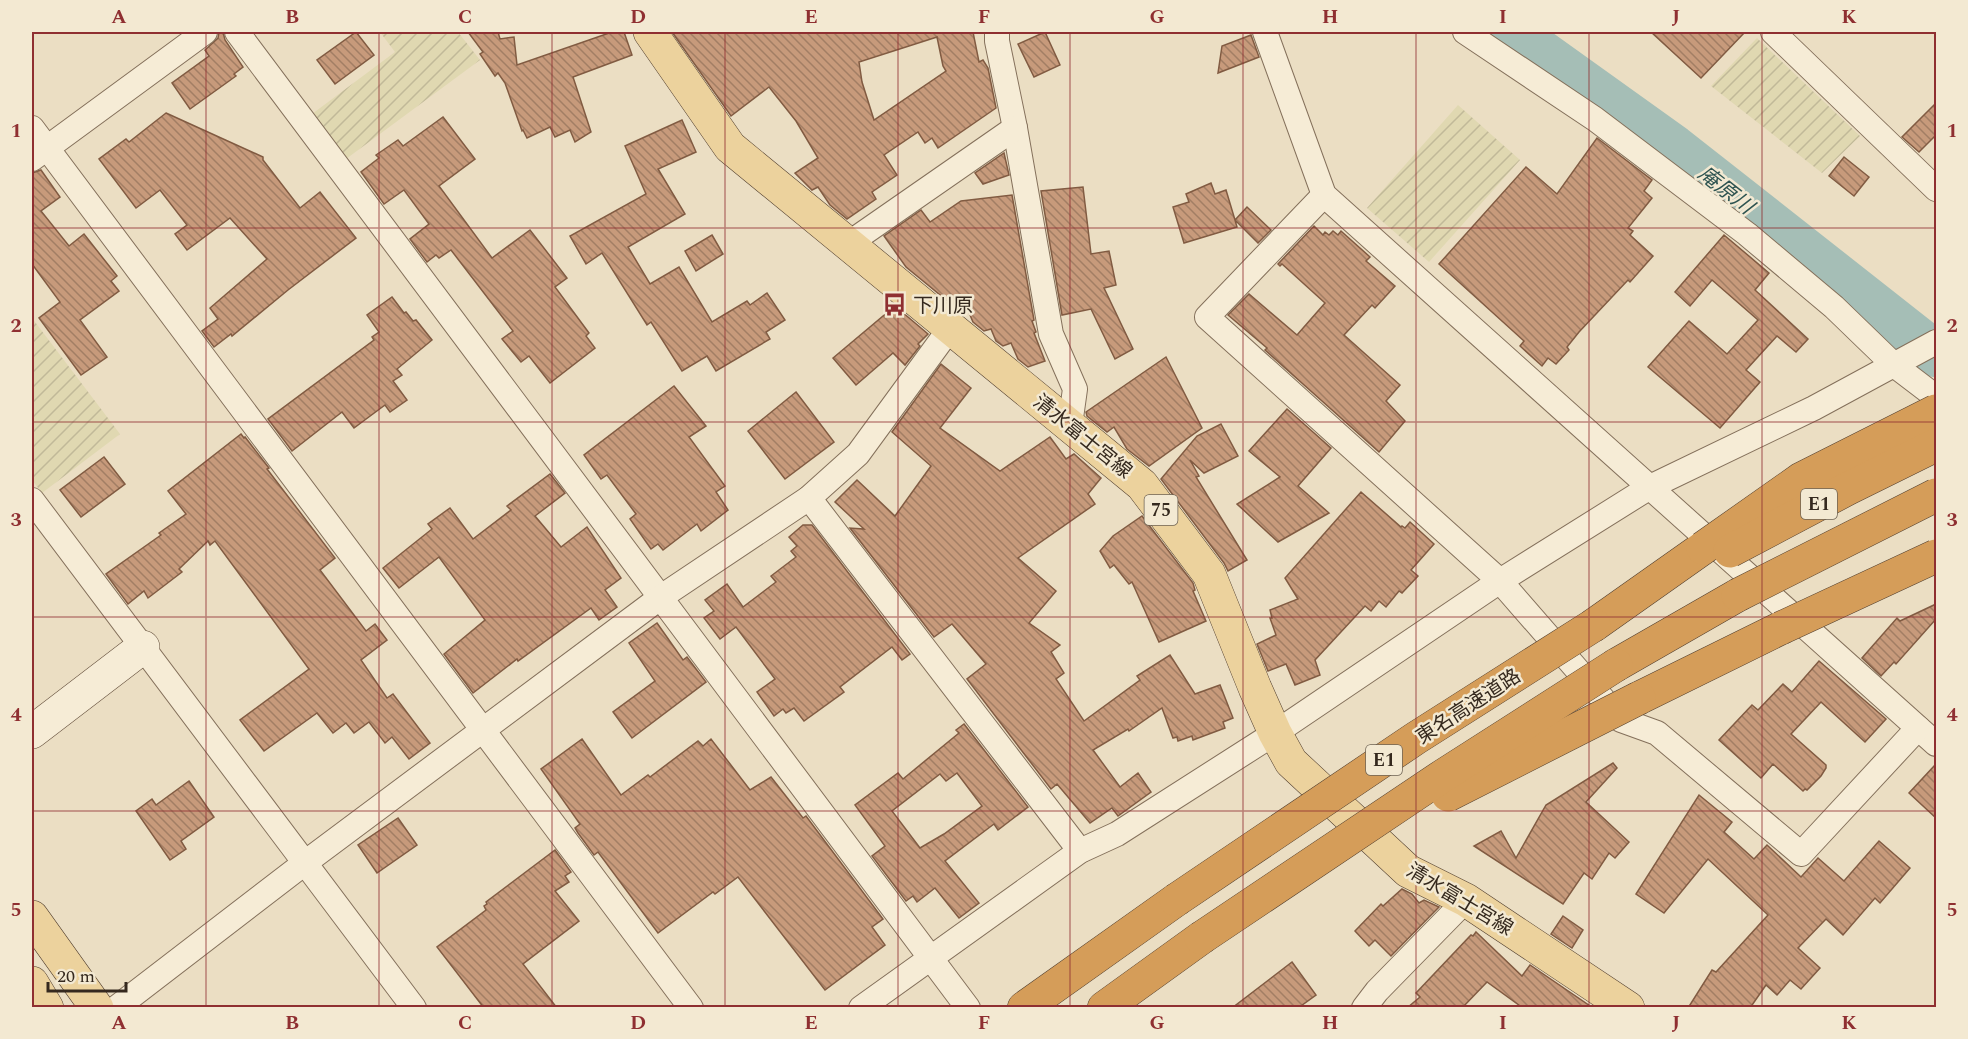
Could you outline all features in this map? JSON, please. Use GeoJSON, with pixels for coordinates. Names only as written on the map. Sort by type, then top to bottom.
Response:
{"type":"FeatureCollection","features":[{"type":"Feature","properties":{"kind":"highway"},"geometry":{"type":"LineString","coordinates":[[1703,557],[1801,479],[1936,411]]}},
{"type":"Feature","properties":{"kind":"highway","name":"東名高速道路"},"geometry":{"type":"LineString","coordinates":[[1024,1008],[1176,900],[1416,738],[1703,557],[1936,445]]}},
{"type":"Feature","properties":{"kind":"highway","name":"E1"},"geometry":{"type":"LineString","coordinates":[[1104,1008],[1299,872],[1444,775],[1616,665],[1738,595],[1936,495]]}},
{"type":"Feature","properties":{"kind":"highway"},"geometry":{"type":"LineString","coordinates":[[1299,872],[1639,698],[1781,628],[1936,556]]}},
{"type":"Feature","properties":{"kind":"main road","name":"清水富士宮線"},"geometry":{"type":"LineString","coordinates":[[650,32],[730,147],[1142,485],[1209,574],[1275,733],[1291,762],[1408,871],[1466,900],[1628,1008]]}},
{"type":"Feature","properties":{"kind":"main road"},"geometry":{"type":"LineString","coordinates":[[32,917],[97,1008]]}},
{"type":"Feature","properties":{"kind":"main road"},"geometry":{"type":"LineString","coordinates":[[32,983],[47,1008]]}},
{"type":"Feature","properties":{"kind":"street"},"geometry":{"type":"LineString","coordinates":[[39,154],[205,32]]}},
{"type":"Feature","properties":{"kind":"street"},"geometry":{"type":"LineString","coordinates":[[237,32],[968,1008]]}},
{"type":"Feature","properties":{"kind":"street"},"geometry":{"type":"LineString","coordinates":[[997,32],[1051,334],[1075,389],[1070,425]]}},
{"type":"Feature","properties":{"kind":"street"},"geometry":{"type":"LineString","coordinates":[[1265,32],[1324,195],[1936,744]]}},
{"type":"Feature","properties":{"kind":"street"},"geometry":{"type":"LineString","coordinates":[[1464,32],[1595,119],[1747,234],[1900,362],[1936,397]]}},
{"type":"Feature","properties":{"kind":"street"},"geometry":{"type":"LineString","coordinates":[[1773,32],[1936,189]]}},
{"type":"Feature","properties":{"kind":"street"},"geometry":{"type":"LineString","coordinates":[[32,128],[39,154],[482,730],[691,1008]]}},
{"type":"Feature","properties":{"kind":"street"},"geometry":{"type":"LineString","coordinates":[[848,244],[1015,128]]}},
{"type":"Feature","properties":{"kind":"street"},"geometry":{"type":"LineString","coordinates":[[1324,195],[1207,317],[1500,581],[1621,720],[1657,733],[1801,854],[1918,728]]}},
{"type":"Feature","properties":{"kind":"street"},"geometry":{"type":"LineString","coordinates":[[116,1008],[306,862],[660,597],[808,498],[858,454],[951,327]]}},
{"type":"Feature","properties":{"kind":"street"},"geometry":{"type":"LineString","coordinates":[[861,1008],[1080,851],[1117,834],[1275,733],[1500,581],[1650,487],[1814,408],[1936,342]]}},
{"type":"Feature","properties":{"kind":"street"},"geometry":{"type":"LineString","coordinates":[[808,498],[1080,851]]}},
{"type":"Feature","properties":{"kind":"street"},"geometry":{"type":"LineString","coordinates":[[32,500],[414,1008]]}},
{"type":"Feature","properties":{"kind":"street"},"geometry":{"type":"LineString","coordinates":[[32,732],[143,647]]}},
{"type":"Feature","properties":{"kind":"street"},"geometry":{"type":"LineString","coordinates":[[1364,1008],[1377,991],[1466,900]]}},
{"type":"Feature","properties":{"kind":"shaded area"},"geometry":{"type":"Polygon","coordinates":[[[380,32],[458,32],[480,60],[346,159],[312,114],[395,52],[380,32]]]}},
{"type":"Feature","properties":{"kind":"shaded area"},"geometry":{"type":"Polygon","coordinates":[[[1757,38],[1860,136],[1822,173],[1711,86],[1757,38]]]}},
{"type":"Feature","properties":{"kind":"shaded area"},"geometry":{"type":"Polygon","coordinates":[[[1458,105],[1520,160],[1429,262],[1367,208],[1458,105]]]}},
{"type":"Feature","properties":{"kind":"shaded area"},"geometry":{"type":"Polygon","coordinates":[[[32,318],[120,434],[42,493],[32,480],[32,318]]]}},
{"type":"Feature","properties":{"kind":"building"},"geometry":{"type":"Polygon","coordinates":[[[219,32],[223,32],[225,40],[243,67],[234,74],[236,76],[190,109],[172,83],[209,56],[205,50],[218,38],[219,32]]]}},
{"type":"Feature","properties":{"kind":"building"},"geometry":{"type":"Polygon","coordinates":[[[356,32],[374,55],[335,84],[317,60],[356,32]]]}},
{"type":"Feature","properties":{"kind":"building"},"geometry":{"type":"Polygon","coordinates":[[[468,32],[498,32],[500,39],[514,37],[517,65],[612,32],[624,32],[632,55],[573,77],[591,132],[575,142],[570,130],[555,137],[550,127],[527,138],[522,131],[505,83],[498,73],[495,76],[480,54],[483,52],[468,32]]]}},
{"type":"Feature","properties":{"kind":"building"},"geometry":{"type":"Polygon","coordinates":[[[672,32],[973,32],[979,62],[983,60],[988,68],[996,108],[938,148],[932,138],[925,143],[918,132],[884,155],[897,175],[872,192],[876,199],[847,219],[830,205],[818,187],[812,190],[795,173],[818,158],[796,121],[769,87],[731,116],[672,32]],[[937,37],[859,62],[862,82],[874,120],[946,71],[937,37]]]}},
{"type":"Feature","properties":{"kind":"building"},"geometry":{"type":"Polygon","coordinates":[[[1045,32],[1060,65],[1034,77],[1018,44],[1045,32]]]}},
{"type":"Feature","properties":{"kind":"building"},"geometry":{"type":"Polygon","coordinates":[[[1651,32],[1745,32],[1701,78],[1651,32]]]}},
{"type":"Feature","properties":{"kind":"building"},"geometry":{"type":"Polygon","coordinates":[[[1251,35],[1259,57],[1218,73],[1222,46],[1251,35]]]}},
{"type":"Feature","properties":{"kind":"building"},"geometry":{"type":"Polygon","coordinates":[[[1936,103],[1936,135],[1919,152],[1902,137],[1936,103]]]}},
{"type":"Feature","properties":{"kind":"building"},"geometry":{"type":"Polygon","coordinates":[[[166,113],[263,157],[300,208],[320,192],[356,238],[232,336],[231,334],[214,347],[202,331],[218,319],[210,308],[267,259],[230,218],[187,250],[175,234],[187,225],[160,190],[136,208],[99,159],[126,139],[129,142],[166,113]]]}},
{"type":"Feature","properties":{"kind":"building"},"geometry":{"type":"Polygon","coordinates":[[[443,117],[475,159],[439,186],[492,258],[530,230],[567,278],[555,287],[589,333],[586,336],[595,348],[550,383],[529,356],[521,362],[502,339],[513,331],[451,250],[439,258],[436,255],[427,262],[410,239],[429,224],[404,190],[384,204],[361,172],[379,158],[376,155],[398,140],[403,146],[443,117]]]}},
{"type":"Feature","properties":{"kind":"building"},"geometry":{"type":"Polygon","coordinates":[[[682,120],[696,152],[658,169],[685,214],[628,247],[650,284],[679,267],[712,322],[747,301],[750,305],[767,293],[785,320],[766,332],[770,339],[716,371],[707,356],[682,371],[651,322],[647,325],[602,253],[586,264],[570,236],[646,194],[625,146],[682,120]]]}},
{"type":"Feature","properties":{"kind":"building"},"geometry":{"type":"Polygon","coordinates":[[[1597,138],[1652,180],[1644,191],[1652,198],[1628,228],[1633,231],[1630,235],[1653,256],[1579,332],[1567,347],[1569,350],[1556,364],[1548,358],[1542,366],[1520,346],[1524,341],[1439,264],[1526,167],[1557,194],[1597,138]]]}},
{"type":"Feature","properties":{"kind":"building"},"geometry":{"type":"Polygon","coordinates":[[[1004,153],[1009,175],[983,184],[975,173],[1004,153]]]}},
{"type":"Feature","properties":{"kind":"building"},"geometry":{"type":"Polygon","coordinates":[[[1844,157],[1869,177],[1854,196],[1829,176],[1844,157]]]}},
{"type":"Feature","properties":{"kind":"building"},"geometry":{"type":"Polygon","coordinates":[[[41,170],[60,197],[41,211],[69,246],[84,234],[117,276],[111,281],[119,291],[80,320],[107,357],[81,375],[39,318],[60,302],[32,264],[32,173],[41,170]]]}},
{"type":"Feature","properties":{"kind":"building"},"geometry":{"type":"Polygon","coordinates":[[[1211,183],[1215,194],[1226,190],[1237,227],[1184,243],[1173,207],[1189,202],[1186,194],[1211,183]]]}},
{"type":"Feature","properties":{"kind":"building"},"geometry":{"type":"Polygon","coordinates":[[[1083,187],[1091,254],[1109,251],[1116,285],[1104,288],[1133,349],[1115,359],[1091,309],[1062,315],[1041,191],[1083,187]]]}},
{"type":"Feature","properties":{"kind":"building"},"geometry":{"type":"Polygon","coordinates":[[[1012,195],[1034,320],[1032,321],[1036,332],[1034,333],[1045,361],[1028,367],[1018,359],[1011,343],[1003,346],[996,341],[991,329],[984,331],[973,322],[967,308],[961,312],[906,267],[884,236],[921,210],[930,222],[961,201],[1012,195]]]}},
{"type":"Feature","properties":{"kind":"building"},"geometry":{"type":"Polygon","coordinates":[[[1247,207],[1271,230],[1258,243],[1235,220],[1247,207]]]}},
{"type":"Feature","properties":{"kind":"building"},"geometry":{"type":"Polygon","coordinates":[[[1314,226],[1323,235],[1325,232],[1329,235],[1333,231],[1338,235],[1341,231],[1370,257],[1366,261],[1395,286],[1375,308],[1372,305],[1344,335],[1400,385],[1386,401],[1405,421],[1379,452],[1228,315],[1249,294],[1297,335],[1325,303],[1282,264],[1280,266],[1278,264],[1314,226]]]}},
{"type":"Feature","properties":{"kind":"building"},"geometry":{"type":"Polygon","coordinates":[[[712,235],[723,254],[696,271],[685,251],[712,235]]]}},
{"type":"Feature","properties":{"kind":"building"},"geometry":{"type":"Polygon","coordinates":[[[1724,235],[1769,273],[1755,290],[1808,339],[1796,352],[1777,336],[1746,370],[1760,382],[1720,428],[1648,367],[1689,321],[1727,354],[1758,320],[1712,280],[1690,306],[1675,292],[1724,235]]]}},
{"type":"Feature","properties":{"kind":"building"},"geometry":{"type":"Polygon","coordinates":[[[392,297],[404,313],[406,312],[413,321],[416,320],[432,340],[397,369],[402,375],[393,381],[407,400],[390,412],[385,405],[354,428],[342,412],[292,451],[268,419],[374,340],[372,337],[379,332],[367,315],[392,297]]]}},
{"type":"Feature","properties":{"kind":"building"},"geometry":{"type":"Polygon","coordinates":[[[895,306],[928,334],[918,344],[920,346],[905,365],[893,353],[856,385],[833,358],[895,306]]]}},
{"type":"Feature","properties":{"kind":"building"},"geometry":{"type":"Polygon","coordinates":[[[1166,357],[1202,428],[1149,466],[1127,449],[1114,427],[1107,432],[1087,416],[1086,412],[1166,357]]]}},
{"type":"Feature","properties":{"kind":"building"},"geometry":{"type":"Polygon","coordinates":[[[941,364],[971,388],[940,428],[1000,471],[1050,437],[1066,459],[1074,454],[1101,478],[1088,494],[1095,504],[1018,558],[1056,591],[1029,623],[1060,645],[1051,652],[1064,673],[1056,679],[1084,721],[1140,680],[1137,676],[1170,655],[1195,694],[1220,685],[1233,718],[1223,722],[1225,728],[1193,740],[1192,736],[1178,741],[1177,737],[1173,738],[1162,708],[1129,731],[1128,729],[1093,750],[1120,787],[1138,773],[1151,792],[1118,816],[1112,808],[1090,823],[1057,784],[1051,789],[967,679],[986,664],[952,624],[934,637],[850,528],[864,529],[835,502],[857,480],[895,516],[931,466],[892,432],[941,364]]]}},
{"type":"Feature","properties":{"kind":"building"},"geometry":{"type":"Polygon","coordinates":[[[674,386],[706,426],[689,437],[725,486],[716,492],[728,510],[701,531],[697,524],[663,550],[658,544],[651,549],[630,519],[636,514],[607,475],[601,479],[584,455],[674,386]]]}},
{"type":"Feature","properties":{"kind":"building"},"geometry":{"type":"Polygon","coordinates":[[[796,392],[834,442],[785,479],[748,431],[796,392]]]}},
{"type":"Feature","properties":{"kind":"building"},"geometry":{"type":"Polygon","coordinates":[[[1287,409],[1331,448],[1298,486],[1329,513],[1278,542],[1237,504],[1280,477],[1249,451],[1287,409]]]}},
{"type":"Feature","properties":{"kind":"building"},"geometry":{"type":"Polygon","coordinates":[[[1221,424],[1238,456],[1204,473],[1190,460],[1199,476],[1196,477],[1247,560],[1228,571],[1161,479],[1197,436],[1221,424]]]}},
{"type":"Feature","properties":{"kind":"building"},"geometry":{"type":"Polygon","coordinates":[[[241,434],[335,558],[320,570],[366,631],[375,624],[387,640],[361,660],[387,698],[393,694],[430,743],[409,759],[392,737],[385,743],[369,722],[354,733],[346,723],[333,733],[317,713],[264,751],[240,720],[309,669],[215,541],[210,545],[208,541],[179,569],[182,572],[148,598],[144,591],[128,604],[106,574],[186,514],[168,491],[241,434]]]}},
{"type":"Feature","properties":{"kind":"building"},"geometry":{"type":"Polygon","coordinates":[[[104,457],[125,484],[81,517],[60,490],[104,457]]]}},
{"type":"Feature","properties":{"kind":"building"},"geometry":{"type":"Polygon","coordinates":[[[550,474],[565,493],[535,516],[561,547],[587,527],[621,578],[605,590],[617,607],[599,620],[591,608],[518,661],[517,659],[473,693],[444,654],[485,620],[439,557],[399,588],[383,568],[432,529],[428,524],[450,508],[473,539],[511,510],[507,506],[550,474]]]}},
{"type":"Feature","properties":{"kind":"building"},"geometry":{"type":"Polygon","coordinates":[[[1361,492],[1401,527],[1405,528],[1410,522],[1434,544],[1411,570],[1418,576],[1402,593],[1399,591],[1386,607],[1379,601],[1371,611],[1365,606],[1315,660],[1320,675],[1295,685],[1286,664],[1268,671],[1257,644],[1276,635],[1270,618],[1272,618],[1270,610],[1298,599],[1285,578],[1361,492]]]}},
{"type":"Feature","properties":{"kind":"building"},"geometry":{"type":"Polygon","coordinates":[[[1142,516],[1193,583],[1195,590],[1193,591],[1206,621],[1159,642],[1132,582],[1129,584],[1114,565],[1110,568],[1100,551],[1113,536],[1142,516]]]}},
{"type":"Feature","properties":{"kind":"building"},"geometry":{"type":"Polygon","coordinates":[[[803,525],[812,525],[910,654],[902,660],[892,647],[840,687],[844,692],[804,721],[794,708],[786,713],[783,709],[774,716],[757,692],[775,679],[736,627],[720,639],[704,618],[714,611],[705,600],[727,584],[743,607],[776,582],[771,576],[796,557],[791,551],[797,546],[789,537],[803,525]]]}},
{"type":"Feature","properties":{"kind":"building"},"geometry":{"type":"Polygon","coordinates":[[[1936,604],[1936,619],[1896,664],[1894,662],[1881,676],[1862,658],[1897,618],[1900,621],[1936,604]]]}},
{"type":"Feature","properties":{"kind":"building"},"geometry":{"type":"Polygon","coordinates":[[[657,623],[683,660],[687,657],[706,682],[632,738],[613,712],[655,681],[629,643],[657,623]]]}},
{"type":"Feature","properties":{"kind":"building"},"geometry":{"type":"Polygon","coordinates":[[[1819,661],[1886,719],[1865,742],[1821,702],[1791,734],[1826,765],[1821,776],[1803,791],[1773,764],[1761,778],[1719,740],[1752,705],[1758,710],[1783,684],[1792,692],[1819,661]]]}},
{"type":"Feature","properties":{"kind":"building"},"geometry":{"type":"Polygon","coordinates":[[[964,724],[1028,807],[998,830],[994,824],[945,861],[979,903],[959,918],[935,888],[917,902],[913,896],[906,901],[872,856],[885,846],[855,805],[898,773],[903,779],[959,733],[956,730],[964,724]],[[957,773],[946,781],[940,774],[892,811],[920,848],[944,834],[982,806],[957,773]]]}},
{"type":"Feature","properties":{"kind":"building"},"geometry":{"type":"Polygon","coordinates":[[[582,739],[621,795],[648,775],[650,777],[698,741],[703,746],[711,739],[750,790],[771,777],[803,818],[806,816],[883,919],[872,927],[885,945],[825,990],[738,877],[715,894],[713,892],[658,933],[598,852],[594,855],[578,833],[575,828],[580,824],[541,769],[582,739]]]}},
{"type":"Feature","properties":{"kind":"building"},"geometry":{"type":"Polygon","coordinates":[[[1613,763],[1617,768],[1586,802],[1629,842],[1615,858],[1609,853],[1592,879],[1584,873],[1563,904],[1474,846],[1501,831],[1516,858],[1546,805],[1613,763]]]}},
{"type":"Feature","properties":{"kind":"building"},"geometry":{"type":"Polygon","coordinates":[[[1936,764],[1936,818],[1909,793],[1936,764]]]}},
{"type":"Feature","properties":{"kind":"building"},"geometry":{"type":"Polygon","coordinates":[[[189,781],[214,817],[181,841],[186,849],[170,860],[136,811],[152,799],[156,805],[189,781]]]}},
{"type":"Feature","properties":{"kind":"building"},"geometry":{"type":"Polygon","coordinates":[[[1699,795],[1732,822],[1724,832],[1754,859],[1767,845],[1801,877],[1818,858],[1844,881],[1879,841],[1910,868],[1880,903],[1875,898],[1843,935],[1826,919],[1798,948],[1820,968],[1801,989],[1790,980],[1777,995],[1766,985],[1750,1008],[1688,1008],[1712,970],[1716,972],[1768,915],[1708,859],[1664,913],[1636,894],[1699,795]]]}},
{"type":"Feature","properties":{"kind":"building"},"geometry":{"type":"Polygon","coordinates":[[[398,818],[417,845],[377,873],[358,845],[398,818]]]}},
{"type":"Feature","properties":{"kind":"building"},"geometry":{"type":"Polygon","coordinates":[[[555,850],[571,872],[565,876],[569,882],[555,891],[579,921],[523,964],[557,1008],[484,1008],[437,947],[486,910],[484,906],[486,902],[555,850]]]}},
{"type":"Feature","properties":{"kind":"building"},"geometry":{"type":"Polygon","coordinates":[[[1402,889],[1412,894],[1419,903],[1424,900],[1439,907],[1391,956],[1375,940],[1369,946],[1355,931],[1381,904],[1383,906],[1402,889]]]}},
{"type":"Feature","properties":{"kind":"building"},"geometry":{"type":"Polygon","coordinates":[[[1563,916],[1583,930],[1572,948],[1551,934],[1563,916]]]}},
{"type":"Feature","properties":{"kind":"building"},"geometry":{"type":"Polygon","coordinates":[[[1476,932],[1522,976],[1530,965],[1593,1008],[1523,1008],[1487,982],[1462,1008],[1407,1008],[1420,997],[1416,993],[1476,932]]]}},
{"type":"Feature","properties":{"kind":"building"},"geometry":{"type":"Polygon","coordinates":[[[1292,962],[1316,995],[1298,1008],[1232,1008],[1292,962]]]}},
{"type":"Feature","properties":{"kind":"waterway","name":"庵原川"},"geometry":{"type":"LineString","coordinates":[[1512,32],[1674,148],[1936,354]]}},
{"type":"Feature","properties":{"kind":"place","name":"下川原"},"geometry":{"type":"Point","coordinates":[895,305]}}]}
